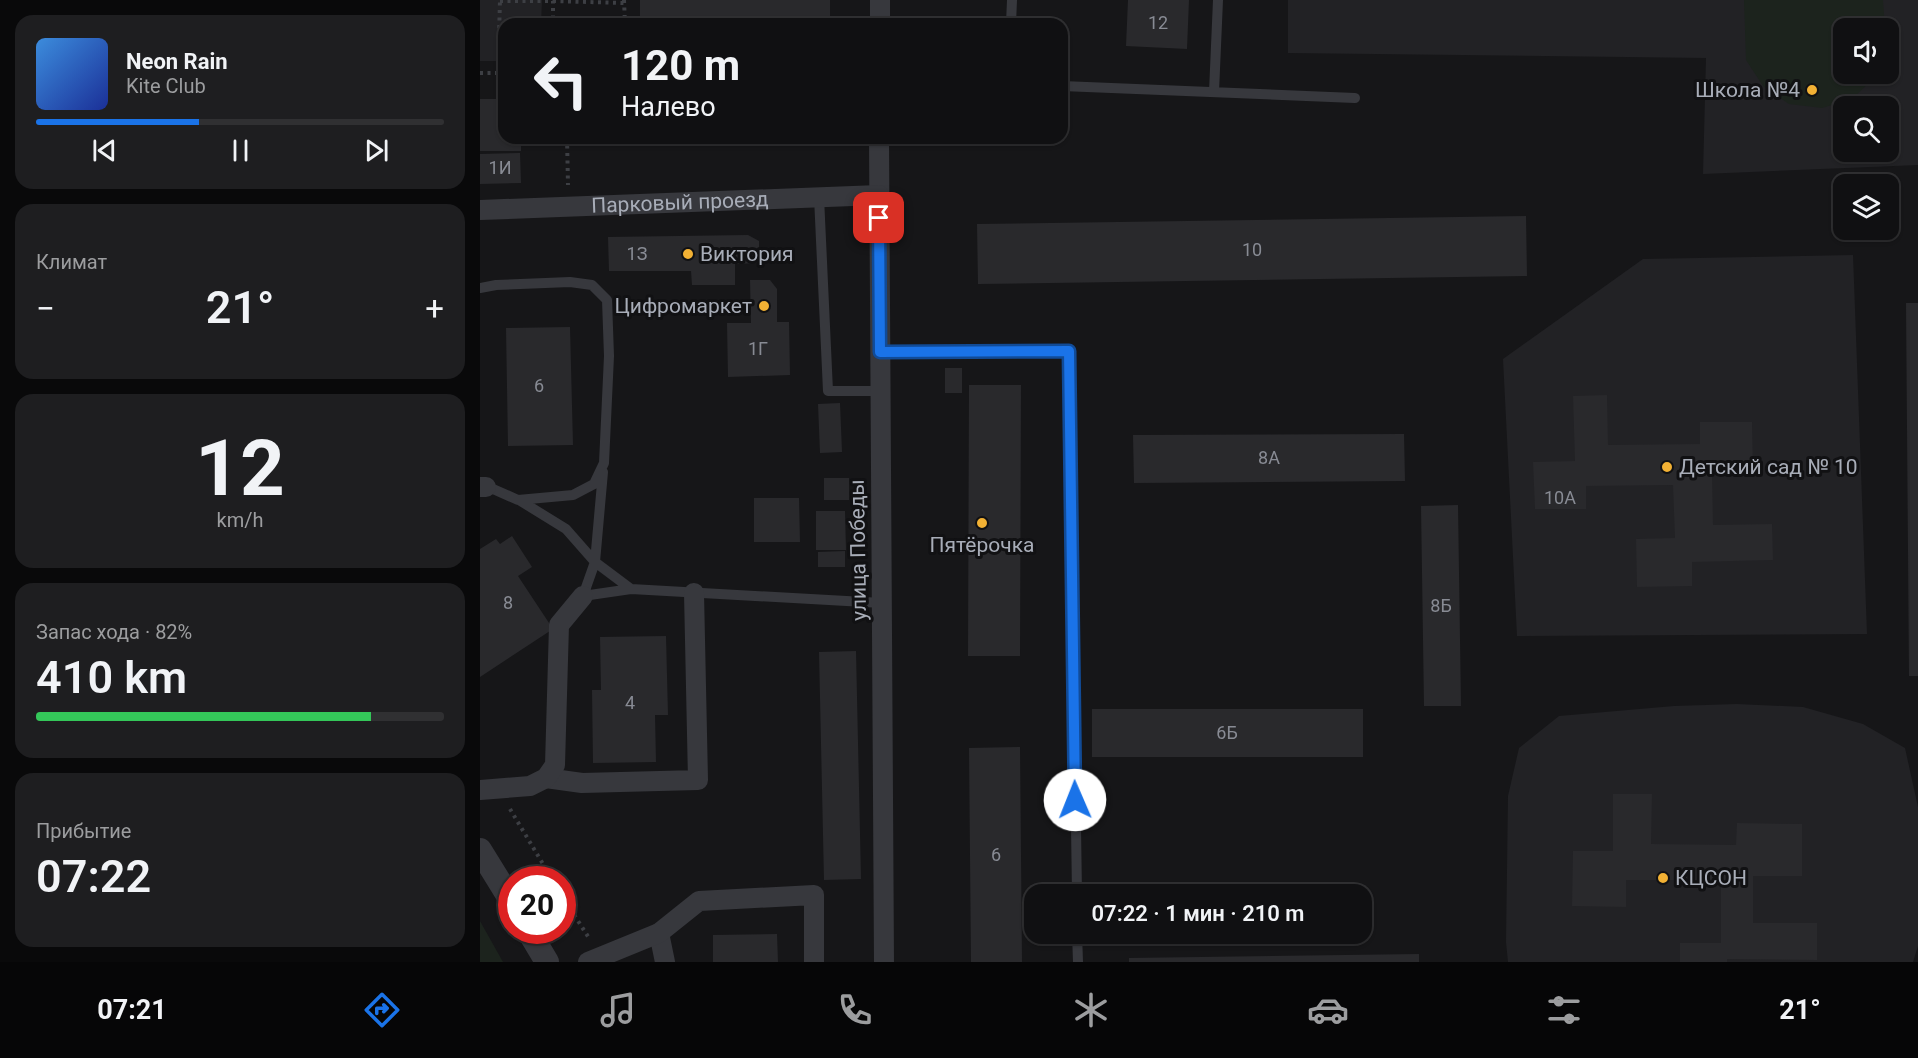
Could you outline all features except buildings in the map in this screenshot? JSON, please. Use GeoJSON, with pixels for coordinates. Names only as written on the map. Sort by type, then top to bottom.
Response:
{"type":"FeatureCollection","features":[{"type":"Feature","properties":{"kind":"street"},"geometry":{"type":"LineString","coordinates":[[880,0],[880,18]]}},
{"type":"Feature","properties":{"kind":"street","name":"улица Победы"},"geometry":{"type":"LineString","coordinates":[[879,144],[884,962]]}},
{"type":"Feature","properties":{"kind":"street","name":"Парковый проезд"},"geometry":{"type":"LineString","coordinates":[[480,210],[879,195]]}},
{"type":"Feature","properties":{"kind":"street"},"geometry":{"type":"LineString","coordinates":[[546,778],[582,783],[698,780],[694,593]]}},
{"type":"Feature","properties":{"kind":"street"},"geometry":{"type":"LineString","coordinates":[[488,789],[530,786],[546,778],[555,765],[559,625],[584,596]]}},
{"type":"Feature","properties":{"kind":"street"},"geometry":{"type":"LineString","coordinates":[[480,850],[498,879]]}},
{"type":"Feature","properties":{"kind":"street"},"geometry":{"type":"LineString","coordinates":[[594,959],[659,933],[699,901],[814,895],[814,962]]}},
{"type":"Feature","properties":{"kind":"street"},"geometry":{"type":"LineString","coordinates":[[659,933],[665,962]]}},
{"type":"Feature","properties":{"kind":"street"},"geometry":{"type":"LineString","coordinates":[[536,944],[547,962]]}},
{"type":"Feature","properties":{"kind":"lane"},"geometry":{"type":"LineString","coordinates":[[1011,18],[1012,0]]}},
{"type":"Feature","properties":{"kind":"lane"},"geometry":{"type":"LineString","coordinates":[[1214,92],[1218,0]]}},
{"type":"Feature","properties":{"kind":"lane"},"geometry":{"type":"LineString","coordinates":[[1068,86],[1355,98]]}},
{"type":"Feature","properties":{"kind":"lane"},"geometry":{"type":"LineString","coordinates":[[819,197],[828,392],[880,391]]}},
{"type":"Feature","properties":{"kind":"lane"},"geometry":{"type":"LineString","coordinates":[[480,288],[496,285],[570,282],[592,285],[607,300],[609,356],[604,463],[595,562],[584,596],[631,590],[882,603]]}},
{"type":"Feature","properties":{"kind":"lane"},"geometry":{"type":"LineString","coordinates":[[880,352],[1069,351],[1077,884]]}},
{"type":"Feature","properties":{"kind":"lane"},"geometry":{"type":"LineString","coordinates":[[518,500],[573,495],[594,484],[604,463]]}},
{"type":"Feature","properties":{"kind":"lane"},"geometry":{"type":"LineString","coordinates":[[482,485],[518,500],[566,529],[595,562],[631,590]]}},
{"type":"Feature","properties":{"kind":"lane"},"geometry":{"type":"LineString","coordinates":[[1077,944],[1078,962]]}},
{"type":"Feature","properties":{"kind":"path"},"geometry":{"type":"LineString","coordinates":[[500,18],[500,0],[624,2],[625,18]]}},
{"type":"Feature","properties":{"kind":"path"},"geometry":{"type":"LineString","coordinates":[[553,1],[553,18]]}},
{"type":"Feature","properties":{"kind":"path"},"geometry":{"type":"LineString","coordinates":[[480,73],[498,73]]}},
{"type":"Feature","properties":{"kind":"path"},"geometry":{"type":"LineString","coordinates":[[567,144],[569,207]]}},
{"type":"Feature","properties":{"kind":"path"},"geometry":{"type":"LineString","coordinates":[[488,789],[543,866]]}},
{"type":"Feature","properties":{"kind":"path"},"geometry":{"type":"LineString","coordinates":[[576,924],[594,959]]}},
{"type":"Feature","properties":{"kind":"shaded area"},"geometry":{"type":"Polygon","coordinates":[[[480,0],[542,0],[541,18],[498,18],[498,61],[480,61],[480,0]]]}},
{"type":"Feature","properties":{"kind":"shaded area"},"geometry":{"type":"Polygon","coordinates":[[[1288,0],[1918,0],[1918,165],[1703,174],[1706,58],[1288,53],[1288,0]]]}},
{"type":"Feature","properties":{"kind":"shaded area"},"geometry":{"type":"Polygon","coordinates":[[[1744,0],[1883,0],[1884,18],[1833,18],[1833,84],[1868,84],[1855,96],[1833,96],[1833,105],[1822,108],[1789,104],[1763,86],[1746,60],[1744,0]]]}},
{"type":"Feature","properties":{"kind":"shaded area"},"geometry":{"type":"Polygon","coordinates":[[[1853,255],[1867,634],[1517,636],[1503,359],[1643,259],[1853,255]]]}},
{"type":"Feature","properties":{"kind":"shaded area"},"geometry":{"type":"Polygon","coordinates":[[[1737,704],[1803,707],[1863,724],[1905,748],[1918,807],[1918,946],[1913,962],[1508,962],[1506,942],[1508,796],[1519,748],[1559,716],[1674,706],[1737,704]]]}},
{"type":"Feature","properties":{"kind":"shaded area"},"geometry":{"type":"Polygon","coordinates":[[[480,921],[503,962],[480,962],[480,921]]]}},
{"type":"Feature","properties":{"kind":"place","name":"Школа №4"},"geometry":{"type":"Point","coordinates":[1812,90]}},
{"type":"Feature","properties":{"kind":"place","name":"Виктория"},"geometry":{"type":"Point","coordinates":[688,254]}},
{"type":"Feature","properties":{"kind":"place","name":"Цифромаркет"},"geometry":{"type":"Point","coordinates":[764,306]}},
{"type":"Feature","properties":{"kind":"place","name":"Детский сад № 10"},"geometry":{"type":"Point","coordinates":[1667,467]}},
{"type":"Feature","properties":{"kind":"place","name":"Пятёрочка"},"geometry":{"type":"Point","coordinates":[982,523]}},
{"type":"Feature","properties":{"kind":"place","name":"КЦСОН"},"geometry":{"type":"Point","coordinates":[1663,878]}},
{"type":"Feature","properties":{"kind":"route"},"geometry":{"type":"LineString","coordinates":[[879,218],[880,352],[1069,351],[1075,800]]}}]}
